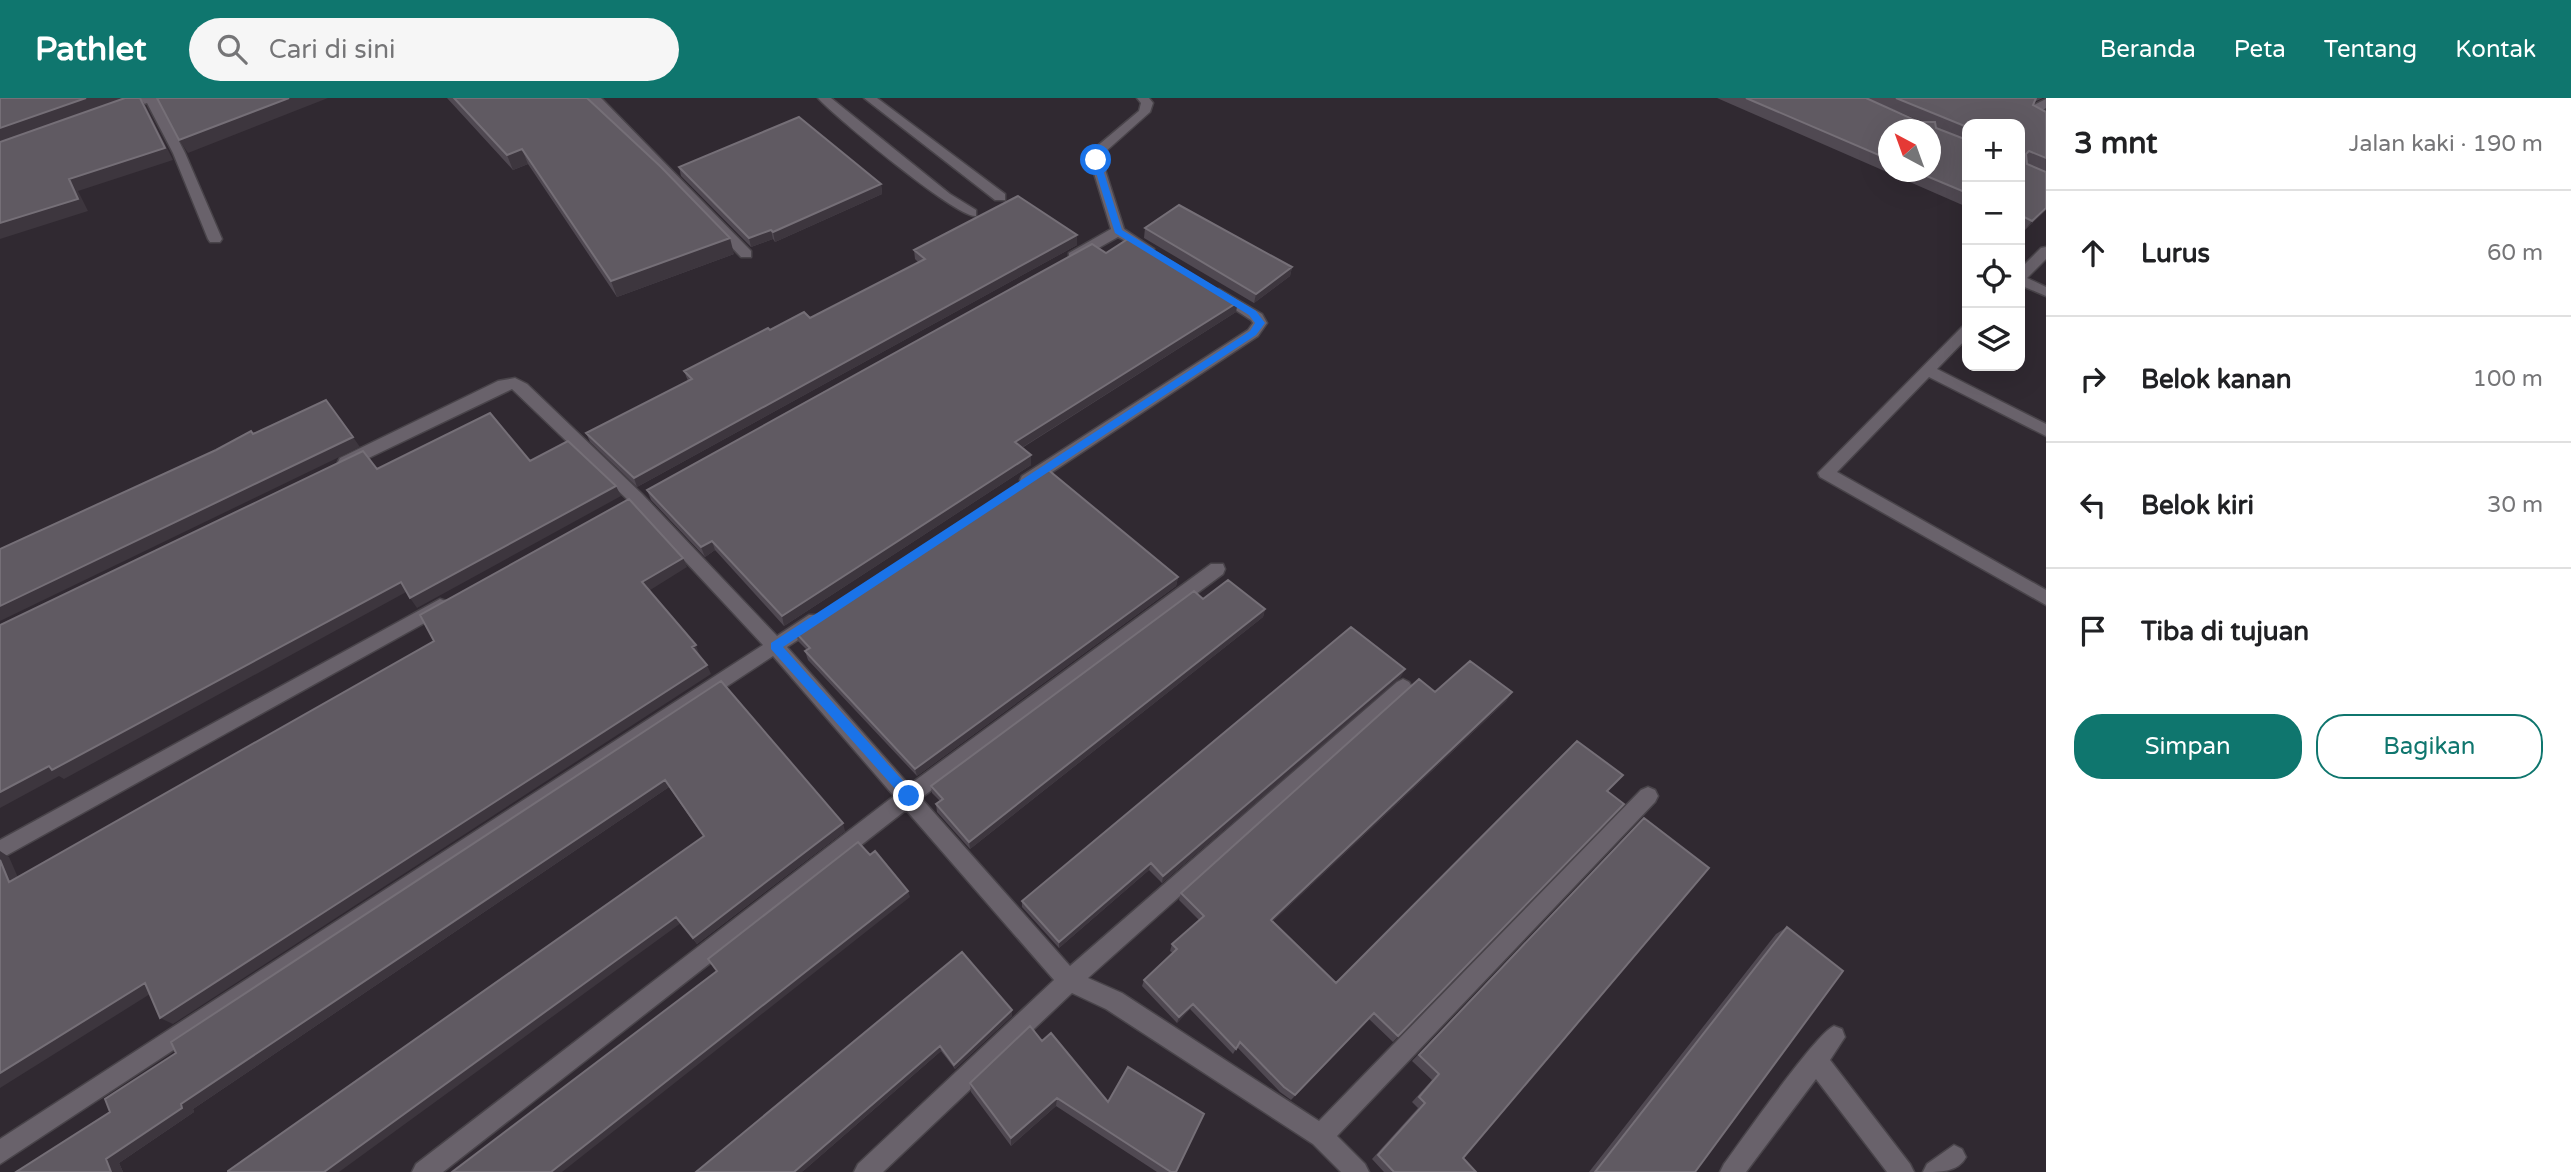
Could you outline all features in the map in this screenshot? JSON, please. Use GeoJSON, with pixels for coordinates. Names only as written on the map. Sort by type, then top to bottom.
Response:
{"type":"FeatureCollection","features":[{"type":"Feature","properties":{"kind":"street"},"geometry":{"type":"LineString","coordinates":[[112,111],[150,98],[179,152],[215,239]]}},
{"type":"Feature","properties":{"kind":"street"},"geometry":{"type":"LineString","coordinates":[[594,98],[746,254]]}},
{"type":"Feature","properties":{"kind":"street"},"geometry":{"type":"LineString","coordinates":[[824,98],[962,190],[1000,197]]}},
{"type":"Feature","properties":{"kind":"street"},"geometry":{"type":"LineString","coordinates":[[870,98],[962,190],[971,213]]}},
{"type":"Feature","properties":{"kind":"street"},"geometry":{"type":"LineString","coordinates":[[1150,100],[1144,112],[1099,151],[1096,160],[1118,231],[1163,258]]}},
{"type":"Feature","properties":{"kind":"street"},"geometry":{"type":"LineString","coordinates":[[2046,103],[2035,110],[2034,116],[2046,121]]}},
{"type":"Feature","properties":{"kind":"street"},"geometry":{"type":"LineString","coordinates":[[1058,265],[1118,231]]}},
{"type":"Feature","properties":{"kind":"street"},"geometry":{"type":"LineString","coordinates":[[2025,274],[2046,251]]}},
{"type":"Feature","properties":{"kind":"street"},"geometry":{"type":"LineString","coordinates":[[2025,282],[2046,292]]}},
{"type":"Feature","properties":{"kind":"street"},"geometry":{"type":"LineString","coordinates":[[1020,486],[1258,328],[1260,323],[1252,313],[1208,286]]}},
{"type":"Feature","properties":{"kind":"street"},"geometry":{"type":"LineString","coordinates":[[1962,335],[1826,473],[2046,598]]}},
{"type":"Feature","properties":{"kind":"street"},"geometry":{"type":"LineString","coordinates":[[1927,370],[2046,431]]}},
{"type":"Feature","properties":{"kind":"street"},"geometry":{"type":"LineString","coordinates":[[331,469],[503,385],[515,383],[636,498],[775,646],[1069,981],[1114,1000],[1321,1136],[1357,1172]]}},
{"type":"Feature","properties":{"kind":"street"},"geometry":{"type":"LineString","coordinates":[[424,1172],[909,796],[1217,569]]}},
{"type":"Feature","properties":{"kind":"street"},"geometry":{"type":"LineString","coordinates":[[0,850],[452,599]]}},
{"type":"Feature","properties":{"kind":"street"},"geometry":{"type":"LineString","coordinates":[[0,1152],[833,608]]}},
{"type":"Feature","properties":{"kind":"street"},"geometry":{"type":"LineString","coordinates":[[866,1172],[1069,981],[1404,687]]}},
{"type":"Feature","properties":{"kind":"street"},"geometry":{"type":"LineString","coordinates":[[1321,1136],[1648,796]]}},
{"type":"Feature","properties":{"kind":"street"},"geometry":{"type":"LineString","coordinates":[[1732,1172],[1834,1037]]}},
{"type":"Feature","properties":{"kind":"street"},"geometry":{"type":"LineString","coordinates":[[1815,1060],[1902,1172]]}},
{"type":"Feature","properties":{"kind":"street"},"geometry":{"type":"LineString","coordinates":[[1935,1172],[1954,1157]]}},
{"type":"Feature","properties":{"kind":"building"},"geometry":{"type":"Polygon","coordinates":[[[0,98],[86,98],[0,128],[0,98]]]}},
{"type":"Feature","properties":{"kind":"building"},"geometry":{"type":"Polygon","coordinates":[[[125,98],[140,98],[165,148],[69,179],[78,199],[0,223],[0,142],[125,98]]]}},
{"type":"Feature","properties":{"kind":"building"},"geometry":{"type":"Polygon","coordinates":[[[157,98],[289,98],[179,140],[157,98]]]}},
{"type":"Feature","properties":{"kind":"building"},"geometry":{"type":"Polygon","coordinates":[[[454,98],[587,98],[661,167],[730,238],[611,281],[522,149],[507,155],[454,98]]]}},
{"type":"Feature","properties":{"kind":"building"},"geometry":{"type":"Polygon","coordinates":[[[1746,98],[1866,98],[1912,119],[1878,119],[1878,155],[1746,98]]]}},
{"type":"Feature","properties":{"kind":"building"},"geometry":{"type":"Polygon","coordinates":[[[1896,98],[2036,98],[2033,105],[2046,112],[2046,158],[2029,151],[2026,154],[2027,164],[2046,172],[2046,208],[2032,221],[2025,218],[2025,119],[1962,119],[1962,125],[1896,98]]]}},
{"type":"Feature","properties":{"kind":"building"},"geometry":{"type":"Polygon","coordinates":[[[799,117],[881,184],[773,232],[771,230],[749,238],[679,167],[799,117]]]}},
{"type":"Feature","properties":{"kind":"building"},"geometry":{"type":"Polygon","coordinates":[[[1941,130],[1962,138],[1962,191],[1941,182],[1941,130]]]}},
{"type":"Feature","properties":{"kind":"building"},"geometry":{"type":"Polygon","coordinates":[[[1018,196],[1077,235],[634,478],[586,433],[692,379],[684,371],[804,312],[810,318],[925,259],[914,250],[1018,196]]]}},
{"type":"Feature","properties":{"kind":"building"},"geometry":{"type":"Polygon","coordinates":[[[1179,205],[1292,267],[1256,294],[1145,228],[1179,205]]]}},
{"type":"Feature","properties":{"kind":"building"},"geometry":{"type":"Polygon","coordinates":[[[1131,237],[1238,302],[1015,442],[1031,455],[782,616],[712,541],[701,547],[647,490],[1092,244],[1106,253],[1131,237]]]}},
{"type":"Feature","properties":{"kind":"building"},"geometry":{"type":"Polygon","coordinates":[[[326,400],[353,437],[0,606],[0,549],[216,450],[251,431],[253,434],[326,400]]]}},
{"type":"Feature","properties":{"kind":"building"},"geometry":{"type":"Polygon","coordinates":[[[490,413],[530,461],[568,441],[616,486],[410,598],[401,582],[52,770],[49,766],[0,792],[0,625],[363,451],[377,469],[490,413]]]}},
{"type":"Feature","properties":{"kind":"building"},"geometry":{"type":"Polygon","coordinates":[[[1046,468],[1178,577],[915,769],[805,651],[810,648],[796,633],[1046,468]]]}},
{"type":"Feature","properties":{"kind":"building"},"geometry":{"type":"Polygon","coordinates":[[[629,499],[683,558],[642,582],[696,645],[692,647],[707,665],[160,1018],[145,983],[0,1073],[0,860],[9,882],[434,641],[420,615],[629,499]]]}},
{"type":"Feature","properties":{"kind":"building"},"geometry":{"type":"Polygon","coordinates":[[[1228,580],[1265,609],[969,842],[936,804],[943,799],[931,786],[1194,591],[1203,599],[1228,580]]]}},
{"type":"Feature","properties":{"kind":"building"},"geometry":{"type":"Polygon","coordinates":[[[1351,627],[1405,669],[1163,876],[1151,863],[1059,942],[1022,901],[1351,627]]]}},
{"type":"Feature","properties":{"kind":"building"},"geometry":{"type":"Polygon","coordinates":[[[1470,661],[1512,692],[1271,920],[1336,983],[1577,741],[1623,775],[1607,791],[1624,804],[1398,1036],[1374,1013],[1295,1095],[1240,1042],[1236,1049],[1193,1004],[1179,1017],[1144,980],[1177,949],[1172,944],[1204,916],[1181,893],[1419,679],[1435,692],[1470,661]]]}},
{"type":"Feature","properties":{"kind":"building"},"geometry":{"type":"Polygon","coordinates":[[[721,681],[843,823],[693,938],[676,917],[324,1172],[228,1172],[704,836],[665,780],[181,1104],[182,1108],[106,1159],[111,1172],[16,1172],[110,1112],[105,1099],[176,1053],[171,1042],[721,681]]]}},
{"type":"Feature","properties":{"kind":"building"},"geometry":{"type":"Polygon","coordinates":[[[1644,818],[1709,868],[1463,1158],[1476,1172],[1394,1172],[1378,1155],[1425,1103],[1419,1097],[1439,1074],[1419,1055],[1644,818]]]}},
{"type":"Feature","properties":{"kind":"building"},"geometry":{"type":"Polygon","coordinates":[[[858,842],[870,855],[875,851],[908,891],[551,1172],[452,1172],[717,971],[708,959],[858,842]]]}},
{"type":"Feature","properties":{"kind":"building"},"geometry":{"type":"Polygon","coordinates":[[[1787,927],[1843,971],[1695,1172],[1595,1172],[1787,927]]]}},
{"type":"Feature","properties":{"kind":"building"},"geometry":{"type":"Polygon","coordinates":[[[962,952],[1012,1010],[954,1065],[940,1046],[794,1172],[696,1172],[962,952]]]}},
{"type":"Feature","properties":{"kind":"building"},"geometry":{"type":"Polygon","coordinates":[[[1030,1026],[1042,1041],[1051,1033],[1108,1102],[1128,1067],[1204,1114],[1176,1172],[1171,1172],[1057,1098],[1011,1138],[970,1083],[1030,1026]]]}},
{"type":"Feature","properties":{"kind":"route"},"geometry":{"type":"LineString","coordinates":[[909,796],[775,646],[1253,333],[1260,323],[1252,313],[1118,231],[1096,160]]}}]}
